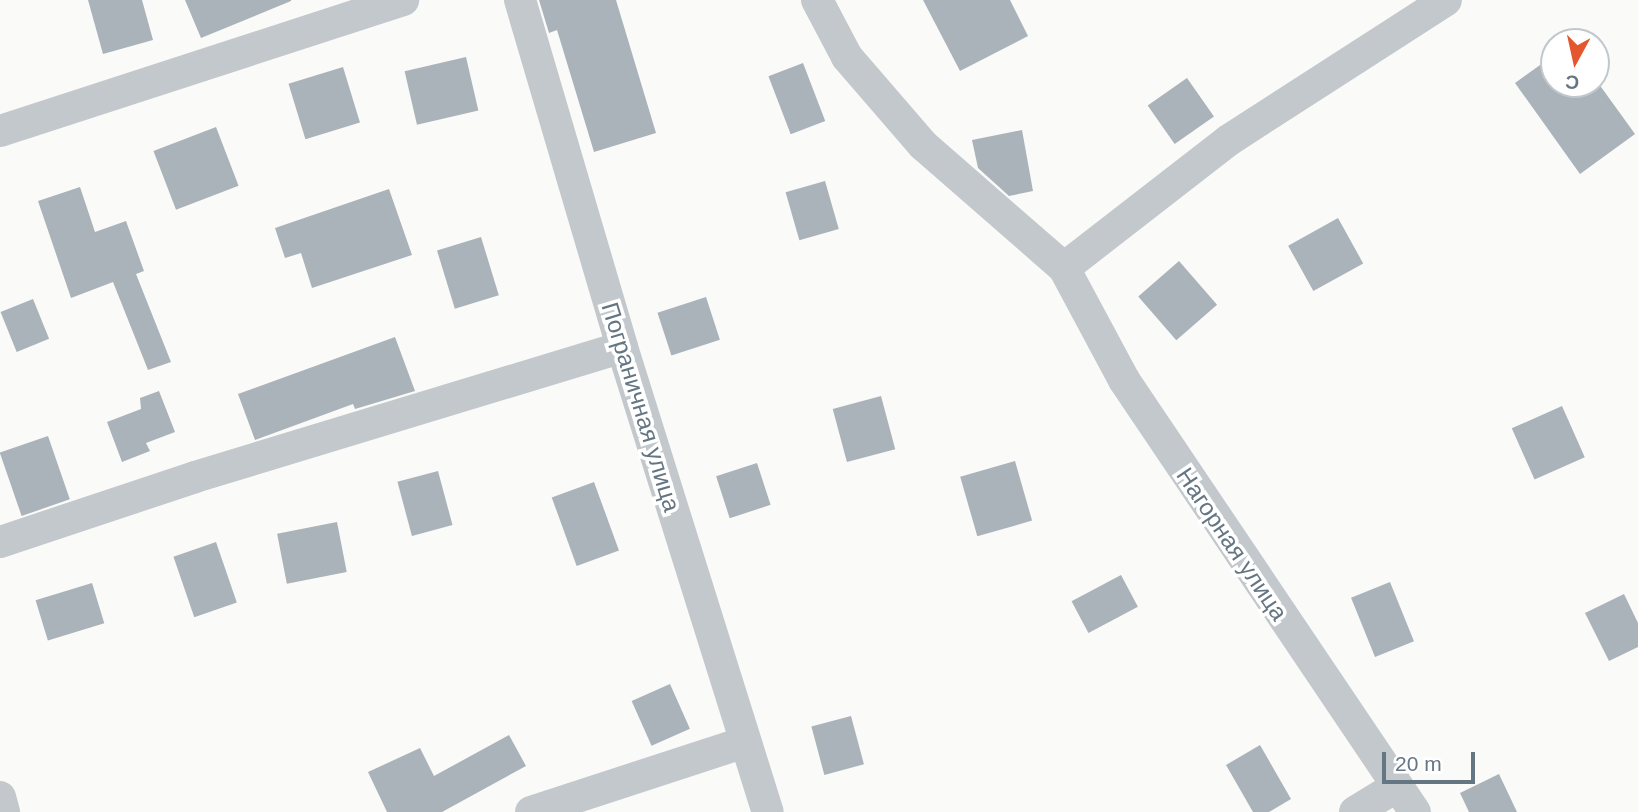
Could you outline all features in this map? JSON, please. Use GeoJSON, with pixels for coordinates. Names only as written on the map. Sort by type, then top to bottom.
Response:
{"type":"FeatureCollection","features":[{"type":"Feature","properties":{"kind":"street"},"geometry":{"type":"LineString","coordinates":[[0,131],[402,0]]}},
{"type":"Feature","properties":{"kind":"street","name":"Пограничная улица"},"geometry":{"type":"LineString","coordinates":[[520,0],[622,347],[768,812]]}},
{"type":"Feature","properties":{"kind":"street","name":"Нагорная улица"},"geometry":{"type":"LineString","coordinates":[[817,0],[847,57],[923,145],[1063,268],[1124,380],[1415,812]]}},
{"type":"Feature","properties":{"kind":"street"},"geometry":{"type":"LineString","coordinates":[[1063,268],[1229,140],[1446,0]]}},
{"type":"Feature","properties":{"kind":"street"},"geometry":{"type":"LineString","coordinates":[[0,542],[195,477],[622,347]]}},
{"type":"Feature","properties":{"kind":"street"},"geometry":{"type":"LineString","coordinates":[[531,812],[745,742]]}},
{"type":"Feature","properties":{"kind":"street"},"geometry":{"type":"LineString","coordinates":[[1355,812],[1396,787]]}},
{"type":"Feature","properties":{"kind":"street"},"geometry":{"type":"LineString","coordinates":[[0,797],[4,812]]}},
{"type":"Feature","properties":{"kind":"building"},"geometry":{"type":"Polygon","coordinates":[[[88,0],[142,0],[153,40],[103,54],[88,0]]]}},
{"type":"Feature","properties":{"kind":"building"},"geometry":{"type":"Polygon","coordinates":[[[185,0],[291,0],[291,1],[201,38],[185,0]]]}},
{"type":"Feature","properties":{"kind":"building"},"geometry":{"type":"Polygon","coordinates":[[[539,0],[616,0],[656,133],[594,152],[557,30],[549,33],[539,0]]]}},
{"type":"Feature","properties":{"kind":"building"},"geometry":{"type":"Polygon","coordinates":[[[923,0],[1010,0],[1028,36],[960,71],[923,0]]]}},
{"type":"Feature","properties":{"kind":"building"},"geometry":{"type":"Polygon","coordinates":[[[466,57],[478,111],[417,125],[405,71],[466,57]]]}},
{"type":"Feature","properties":{"kind":"building"},"geometry":{"type":"Polygon","coordinates":[[[803,63],[825,121],[791,134],[768,76],[803,63]]]}},
{"type":"Feature","properties":{"kind":"building"},"geometry":{"type":"Polygon","coordinates":[[[1540,65],[1540,98],[1609,98],[1635,134],[1580,174],[1515,83],[1540,65]]]}},
{"type":"Feature","properties":{"kind":"building"},"geometry":{"type":"Polygon","coordinates":[[[343,67],[360,122],[305,139],[288,84],[343,67]]]}},
{"type":"Feature","properties":{"kind":"building"},"geometry":{"type":"Polygon","coordinates":[[[1187,78],[1214,117],[1175,144],[1148,106],[1187,78]]]}},
{"type":"Feature","properties":{"kind":"building"},"geometry":{"type":"Polygon","coordinates":[[[216,127],[239,186],[176,210],[153,151],[216,127]]]}},
{"type":"Feature","properties":{"kind":"building"},"geometry":{"type":"Polygon","coordinates":[[[1022,130],[1033,191],[1009,196],[978,168],[972,140],[1022,130]]]}},
{"type":"Feature","properties":{"kind":"building"},"geometry":{"type":"Polygon","coordinates":[[[825,181],[839,229],[799,240],[786,192],[825,181]]]}},
{"type":"Feature","properties":{"kind":"building"},"geometry":{"type":"Polygon","coordinates":[[[80,187],[95,232],[126,221],[144,271],[136,274],[171,362],[148,370],[113,282],[71,298],[38,201],[80,187]]]}},
{"type":"Feature","properties":{"kind":"building"},"geometry":{"type":"Polygon","coordinates":[[[389,189],[412,255],[312,288],[301,253],[285,258],[275,228],[389,189]]]}},
{"type":"Feature","properties":{"kind":"building"},"geometry":{"type":"Polygon","coordinates":[[[1338,218],[1363,263],[1313,291],[1288,246],[1338,218]]]}},
{"type":"Feature","properties":{"kind":"building"},"geometry":{"type":"Polygon","coordinates":[[[481,237],[499,295],[455,309],[437,250],[481,237]]]}},
{"type":"Feature","properties":{"kind":"building"},"geometry":{"type":"Polygon","coordinates":[[[1179,261],[1217,305],[1176,340],[1138,296],[1179,261]]]}},
{"type":"Feature","properties":{"kind":"building"},"geometry":{"type":"Polygon","coordinates":[[[706,297],[720,340],[671,356],[657,313],[706,297]]]}},
{"type":"Feature","properties":{"kind":"building"},"geometry":{"type":"Polygon","coordinates":[[[33,299],[49,339],[17,352],[1,312],[33,299]]]}},
{"type":"Feature","properties":{"kind":"building"},"geometry":{"type":"Polygon","coordinates":[[[395,337],[415,391],[355,409],[353,404],[255,440],[238,394],[395,337]]]}},
{"type":"Feature","properties":{"kind":"building"},"geometry":{"type":"Polygon","coordinates":[[[159,391],[175,432],[146,443],[150,451],[122,462],[107,422],[141,409],[140,398],[159,391]]]}},
{"type":"Feature","properties":{"kind":"building"},"geometry":{"type":"Polygon","coordinates":[[[881,396],[895,449],[847,462],[833,409],[881,396]]]}},
{"type":"Feature","properties":{"kind":"building"},"geometry":{"type":"Polygon","coordinates":[[[1562,406],[1585,457],[1535,480],[1512,428],[1562,406]]]}},
{"type":"Feature","properties":{"kind":"building"},"geometry":{"type":"Polygon","coordinates":[[[48,436],[70,499],[22,516],[0,453],[48,436]]]}},
{"type":"Feature","properties":{"kind":"building"},"geometry":{"type":"Polygon","coordinates":[[[1015,461],[1032,521],[977,536],[960,477],[1015,461]]]}},
{"type":"Feature","properties":{"kind":"building"},"geometry":{"type":"Polygon","coordinates":[[[757,463],[771,505],[730,518],[716,476],[757,463]]]}},
{"type":"Feature","properties":{"kind":"building"},"geometry":{"type":"Polygon","coordinates":[[[438,471],[452,525],[412,536],[397,482],[438,471]]]}},
{"type":"Feature","properties":{"kind":"building"},"geometry":{"type":"Polygon","coordinates":[[[594,482],[619,551],[577,566],[552,497],[594,482]]]}},
{"type":"Feature","properties":{"kind":"building"},"geometry":{"type":"Polygon","coordinates":[[[337,522],[347,572],[287,584],[277,534],[337,522]]]}},
{"type":"Feature","properties":{"kind":"building"},"geometry":{"type":"Polygon","coordinates":[[[216,542],[237,603],[194,617],[173,557],[216,542]]]}},
{"type":"Feature","properties":{"kind":"building"},"geometry":{"type":"Polygon","coordinates":[[[1121,575],[1138,607],[1088,633],[1072,601],[1121,575]]]}},
{"type":"Feature","properties":{"kind":"building"},"geometry":{"type":"Polygon","coordinates":[[[1390,582],[1414,641],[1375,657],[1351,598],[1390,582]]]}},
{"type":"Feature","properties":{"kind":"building"},"geometry":{"type":"Polygon","coordinates":[[[92,583],[104,623],[48,640],[36,600],[92,583]]]}},
{"type":"Feature","properties":{"kind":"building"},"geometry":{"type":"Polygon","coordinates":[[[1624,594],[1638,623],[1638,647],[1609,661],[1585,613],[1624,594]]]}},
{"type":"Feature","properties":{"kind":"building"},"geometry":{"type":"Polygon","coordinates":[[[670,684],[690,729],[652,746],[632,701],[670,684]]]}},
{"type":"Feature","properties":{"kind":"building"},"geometry":{"type":"Polygon","coordinates":[[[851,716],[864,764],[824,775],[811,727],[851,716]]]}},
{"type":"Feature","properties":{"kind":"building"},"geometry":{"type":"Polygon","coordinates":[[[509,735],[526,766],[442,812],[387,812],[368,772],[420,748],[434,776],[509,735]]]}},
{"type":"Feature","properties":{"kind":"building"},"geometry":{"type":"Polygon","coordinates":[[[1260,745],[1291,799],[1269,812],[1253,812],[1226,765],[1260,745]]]}},
{"type":"Feature","properties":{"kind":"building"},"geometry":{"type":"Polygon","coordinates":[[[1499,774],[1517,812],[1469,812],[1460,793],[1499,774]]]}}]}
